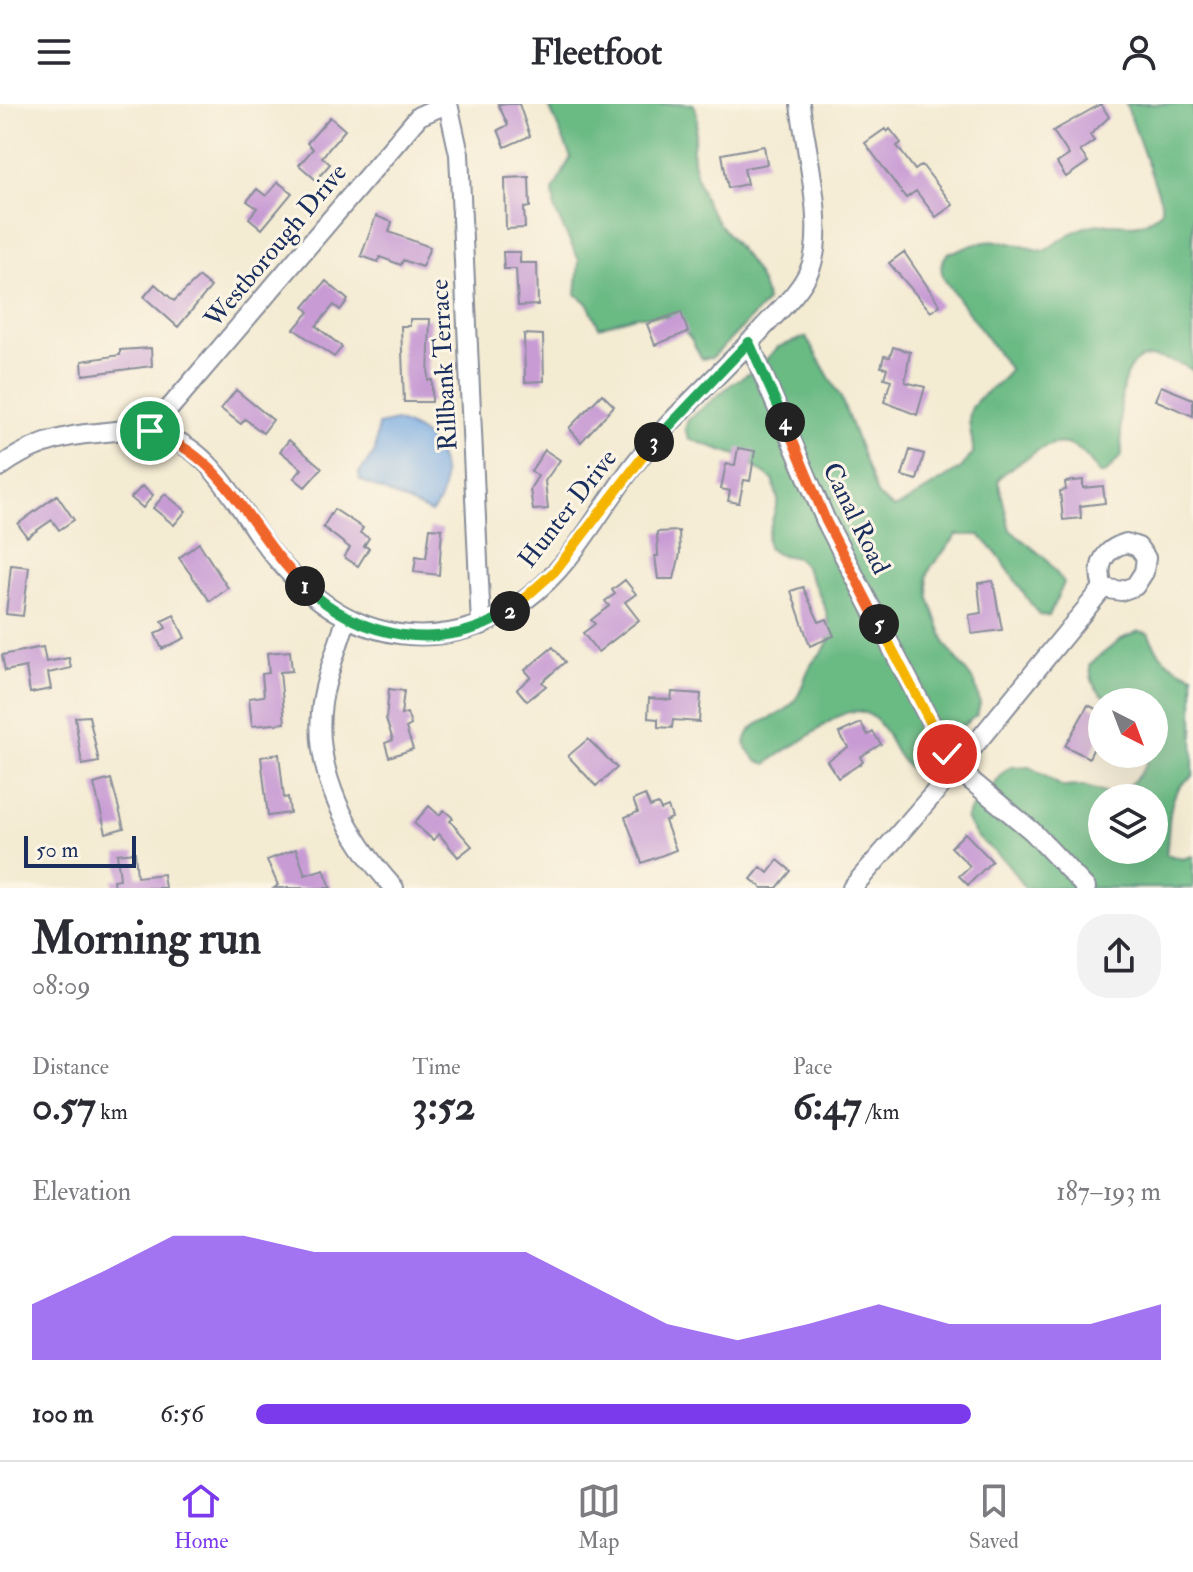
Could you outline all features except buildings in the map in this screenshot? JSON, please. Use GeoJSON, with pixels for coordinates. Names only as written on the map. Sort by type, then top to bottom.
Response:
{"type":"FeatureCollection","features":[{"type":"Feature","properties":{"kind":"street","name":"Westborough Drive"},"geometry":{"type":"LineString","coordinates":[[150,431],[419,116],[447,104]]}},
{"type":"Feature","properties":{"kind":"street","name":"Rillbank Terrace"},"geometry":{"type":"LineString","coordinates":[[447,104],[459,154],[481,625]]}},
{"type":"Feature","properties":{"kind":"street","name":"Hunter Drive"},"geometry":{"type":"LineString","coordinates":[[0,467],[37,447],[79,434],[150,431],[174,440],[216,471],[286,568],[322,603],[346,620],[365,627],[410,635],[440,636],[481,625],[528,598],[555,571],[633,466],[801,286],[815,251],[815,218],[800,104]]}},
{"type":"Feature","properties":{"kind":"street","name":"Canal Road"},"geometry":{"type":"LineString","coordinates":[[749,342],[826,521],[956,768],[1032,831],[1086,888]]}},
{"type":"Feature","properties":{"kind":"street"},"geometry":{"type":"LineString","coordinates":[[852,888],[956,768],[1103,588]]}},
{"type":"Feature","properties":{"kind":"street"},"geometry":{"type":"LineString","coordinates":[[346,620],[322,702],[320,733],[329,781],[338,808],[394,888]]}},
{"type":"Feature","properties":{"kind":"green space"},"geometry":{"type":"Polygon","coordinates":[[[548,104],[693,104],[697,124],[693,159],[703,195],[718,222],[756,272],[767,302],[713,357],[702,359],[690,337],[667,316],[635,316],[599,327],[588,304],[576,294],[579,260],[555,211],[553,191],[571,157],[548,104]]]}},
{"type":"Feature","properties":{"kind":"green space"},"geometry":{"type":"Polygon","coordinates":[[[1126,104],[1193,104],[1193,371],[1164,359],[1147,357],[1135,363],[1127,374],[1122,390],[1122,455],[1105,474],[1099,474],[1076,448],[1059,443],[1039,450],[998,480],[1010,530],[1045,558],[1064,583],[1049,616],[1039,615],[1004,564],[979,535],[957,535],[931,567],[927,576],[929,598],[946,645],[975,683],[980,704],[977,715],[953,733],[920,774],[906,765],[882,727],[863,712],[842,714],[767,764],[757,761],[745,745],[747,737],[755,726],[782,713],[797,698],[811,665],[826,646],[829,636],[827,615],[804,565],[797,558],[777,554],[768,548],[767,538],[778,500],[773,480],[739,456],[689,439],[685,429],[688,420],[733,383],[758,368],[778,347],[806,337],[841,398],[878,496],[894,508],[961,468],[973,453],[969,423],[972,407],[1010,370],[944,279],[943,261],[949,252],[989,242],[1004,242],[1044,251],[1082,228],[1098,224],[1134,225],[1161,211],[1161,201],[1126,104]]]}},
{"type":"Feature","properties":{"kind":"green space"},"geometry":{"type":"Polygon","coordinates":[[[1139,631],[1148,633],[1165,659],[1193,675],[1193,776],[1177,790],[1170,810],[1168,832],[1168,784],[1129,784],[1144,768],[1168,768],[1168,688],[1097,688],[1091,677],[1090,664],[1121,639],[1139,631]]]}},
{"type":"Feature","properties":{"kind":"green space"},"geometry":{"type":"Polygon","coordinates":[[[1011,767],[1030,767],[1063,787],[1088,788],[1088,864],[1168,864],[1168,855],[1182,859],[1193,856],[1193,888],[1025,888],[1007,863],[976,836],[966,818],[970,809],[1011,767]]]}},
{"type":"Feature","properties":{"kind":"water"},"geometry":{"type":"Polygon","coordinates":[[[396,421],[423,434],[440,458],[443,487],[437,506],[431,513],[360,480],[359,473],[375,452],[378,425],[396,421]]]}},
{"type":"Feature","properties":{"kind":"route"},"geometry":{"type":"LineString","coordinates":[[150,431],[194,451],[216,471],[260,537],[286,568],[322,603],[346,620],[387,632],[440,636],[481,625],[505,614],[528,598],[578,543],[633,466],[658,437],[749,342],[826,521],[947,754]]}}]}
